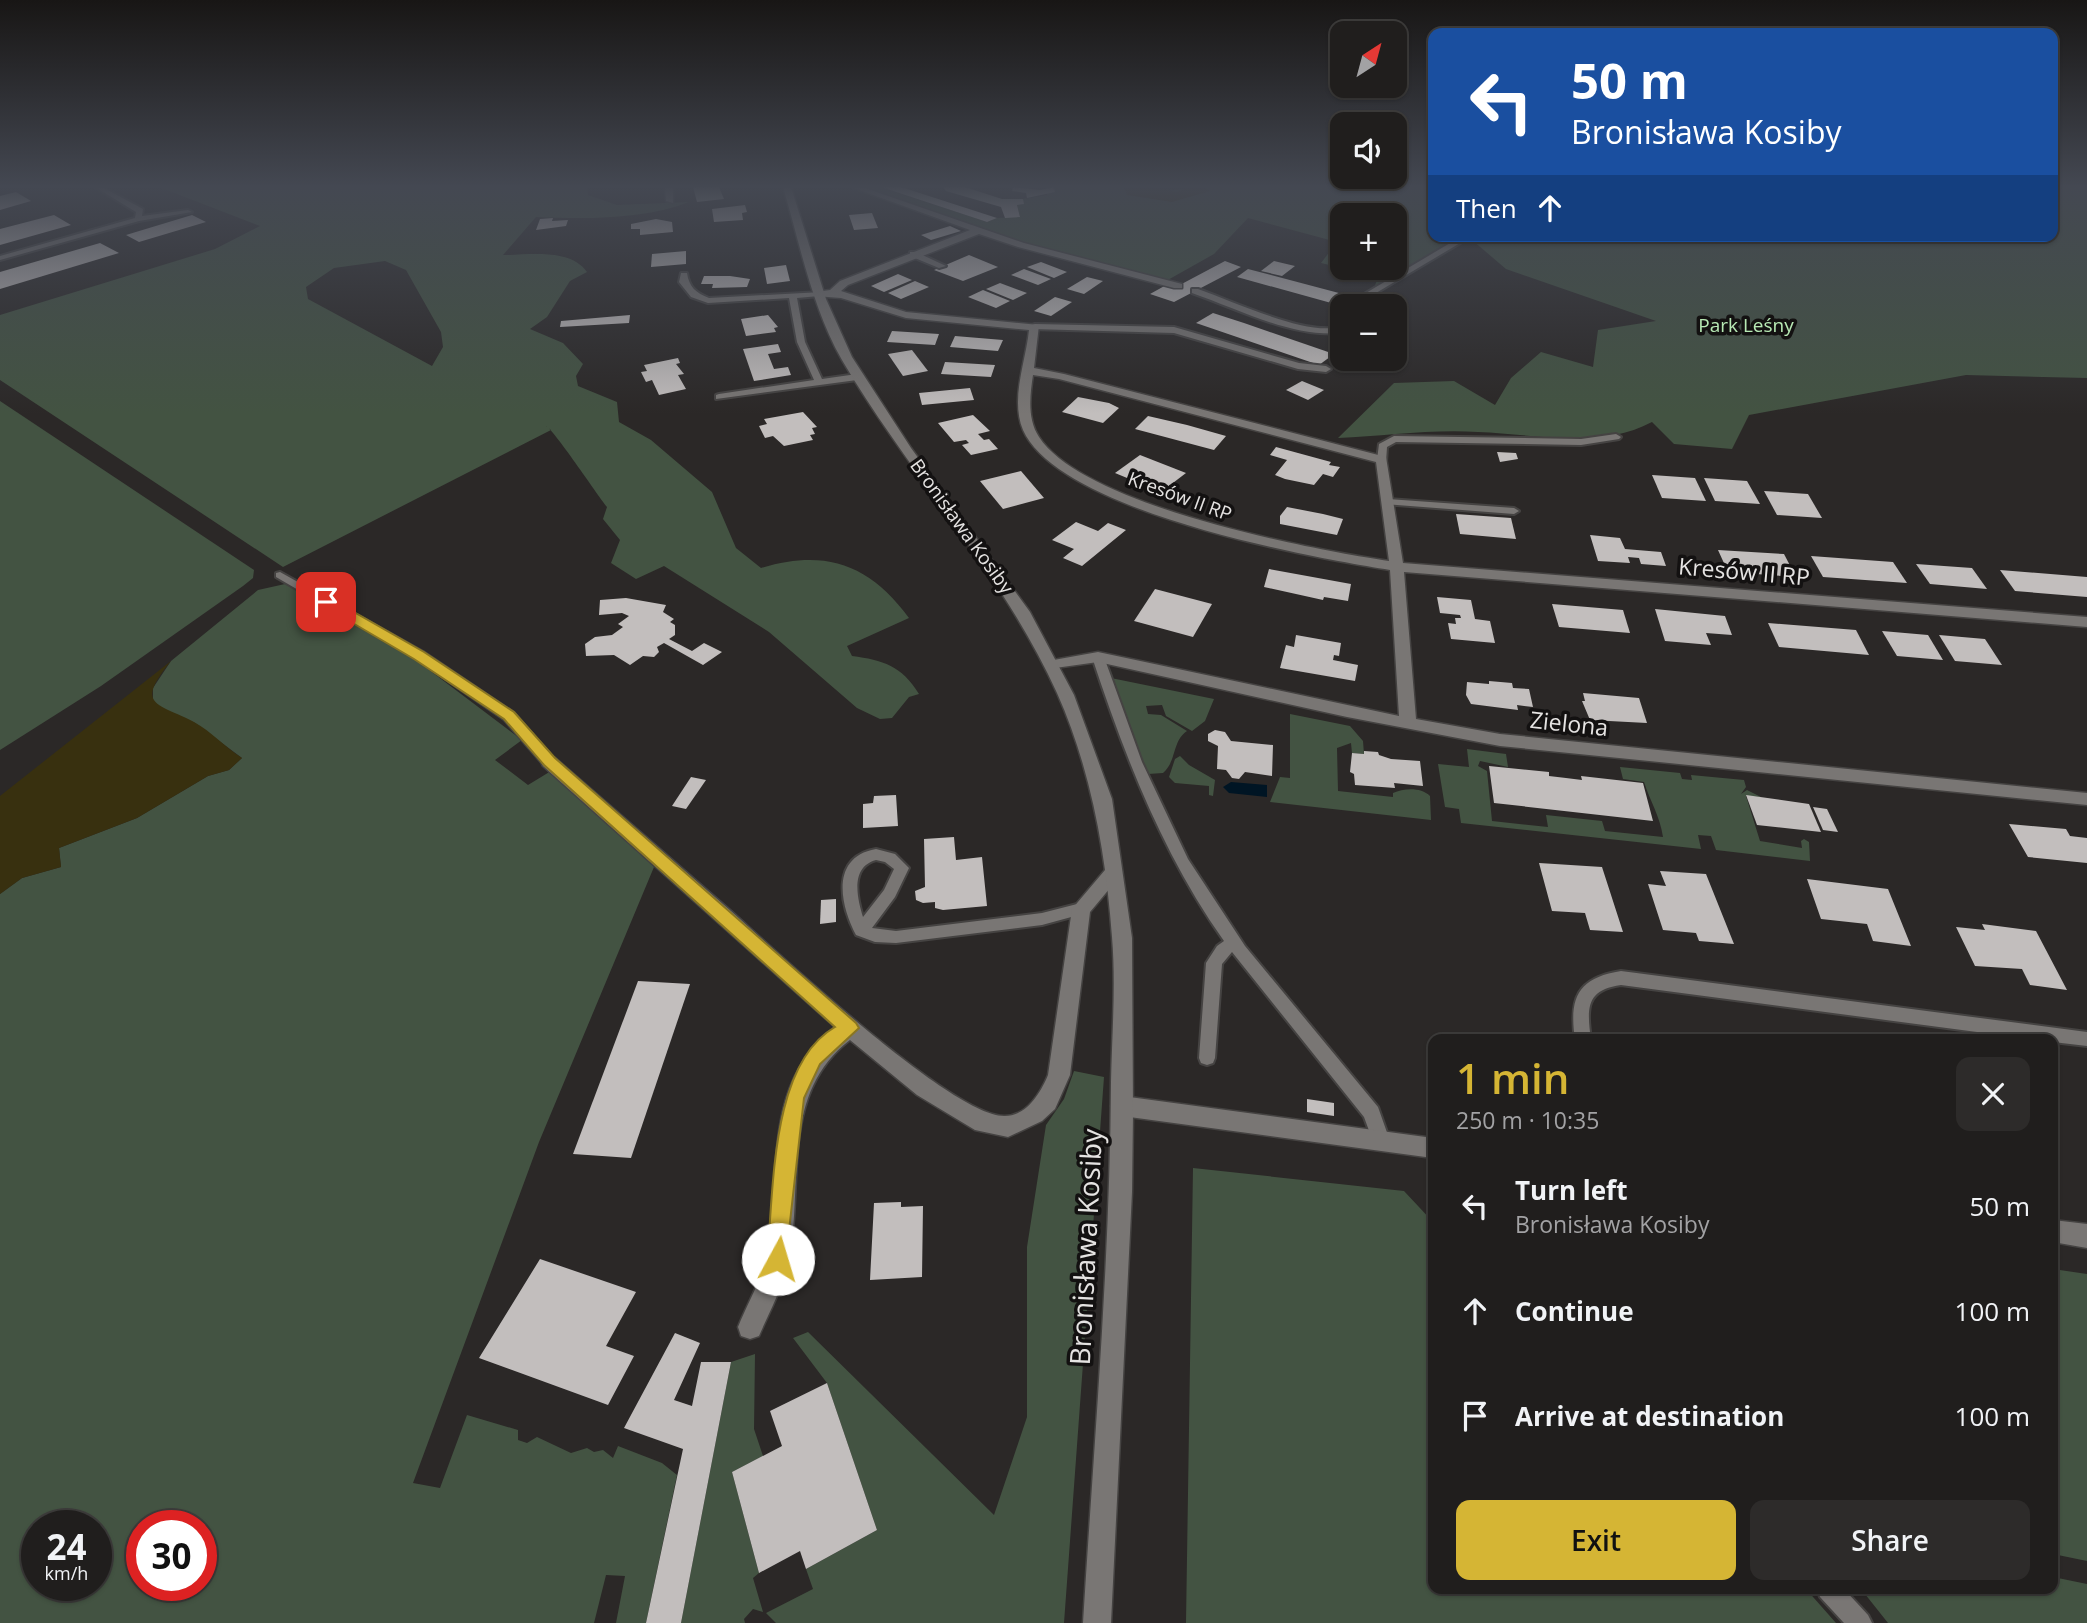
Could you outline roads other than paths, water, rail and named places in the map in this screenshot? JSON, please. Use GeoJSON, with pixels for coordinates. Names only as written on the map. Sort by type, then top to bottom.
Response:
{"type":"FeatureCollection","features":[{"type":"Feature","properties":{"kind":"street","name":"Bronisława Kosiby"},"geometry":{"type":"LineString","coordinates":[[816,263],[857,377],[1023,612],[1053,665],[1103,799],[1122,938],[1122,1105],[1121,1192],[1097,1623]]}},
{"type":"Feature","properties":{"kind":"street"},"geometry":{"type":"LineString","coordinates":[[827,292],[892,263]]}},
{"type":"Feature","properties":{"kind":"street"},"geometry":{"type":"LineString","coordinates":[[1089,263],[1178,286]]}},
{"type":"Feature","properties":{"kind":"street"},"geometry":{"type":"LineString","coordinates":[[827,292],[906,315],[1035,327]]}},
{"type":"Feature","properties":{"kind":"street","name":"Kresów II RP"},"geometry":{"type":"LineString","coordinates":[[1035,327],[1025,409],[1033,437],[1055,461],[1076,474],[1190,524],[1359,564],[2087,622]]}},
{"type":"Feature","properties":{"kind":"street"},"geometry":{"type":"LineString","coordinates":[[1030,371],[1060,376],[1382,460],[1397,568],[1408,723]]}},
{"type":"Feature","properties":{"kind":"street","name":"Zielona"},"geometry":{"type":"LineString","coordinates":[[1053,665],[1098,657],[1500,740],[2087,799]]}},
{"type":"Feature","properties":{"kind":"street"},"geometry":{"type":"LineString","coordinates":[[549,762],[850,1028],[925,1088],[983,1123],[1008,1126],[1034,1114],[1047,1102],[1059,1075],[1081,909],[1112,875]]}},
{"type":"Feature","properties":{"kind":"street"},"geometry":{"type":"LineString","coordinates":[[750,1327],[778,1259],[794,1098],[813,1058],[832,1038],[850,1028]]}},
{"type":"Feature","properties":{"kind":"street"},"geometry":{"type":"LineString","coordinates":[[1122,1105],[1428,1148]]}},
{"type":"Feature","properties":{"kind":"street"},"geometry":{"type":"LineString","coordinates":[[2058,1232],[2087,1236]]}},
{"type":"Feature","properties":{"kind":"lane"},"geometry":{"type":"LineString","coordinates":[[934,263],[942,266]]}},
{"type":"Feature","properties":{"kind":"lane"},"geometry":{"type":"LineString","coordinates":[[1369,294],[1422,263]]}},
{"type":"Feature","properties":{"kind":"lane"},"geometry":{"type":"LineString","coordinates":[[684,275],[683,282],[688,289],[708,301],[793,297],[827,292]]}},
{"type":"Feature","properties":{"kind":"lane"},"geometry":{"type":"LineString","coordinates":[[1195,291],[1297,327],[1330,331]]}},
{"type":"Feature","properties":{"kind":"lane"},"geometry":{"type":"LineString","coordinates":[[793,297],[801,342],[819,382]]}},
{"type":"Feature","properties":{"kind":"lane"},"geometry":{"type":"LineString","coordinates":[[1035,327],[1174,330],[1298,366],[1326,369]]}},
{"type":"Feature","properties":{"kind":"lane"},"geometry":{"type":"LineString","coordinates":[[719,397],[857,377]]}},
{"type":"Feature","properties":{"kind":"lane"},"geometry":{"type":"LineString","coordinates":[[1382,460],[1382,446],[1394,439],[1581,442],[1616,437]]}},
{"type":"Feature","properties":{"kind":"lane"},"geometry":{"type":"LineString","coordinates":[[1388,502],[1514,511]]}},
{"type":"Feature","properties":{"kind":"lane"},"geometry":{"type":"LineString","coordinates":[[280,575],[419,656],[509,716],[549,762]]}},
{"type":"Feature","properties":{"kind":"lane"},"geometry":{"type":"LineString","coordinates":[[1098,657],[1121,729],[1160,824],[1234,943],[1366,1105],[1377,1122],[1381,1141]]}},
{"type":"Feature","properties":{"kind":"lane"},"geometry":{"type":"LineString","coordinates":[[873,854],[886,854],[902,868],[898,879],[860,930],[850,895],[852,873],[861,860],[873,854]]}},
{"type":"Feature","properties":{"kind":"lane"},"geometry":{"type":"LineString","coordinates":[[860,930],[875,936],[897,937],[1042,919],[1081,909]]}},
{"type":"Feature","properties":{"kind":"lane"},"geometry":{"type":"LineString","coordinates":[[1207,1058],[1214,963],[1223,950],[1234,943]]}},
{"type":"Feature","properties":{"kind":"lane"},"geometry":{"type":"LineString","coordinates":[[1582,1034],[1580,1009],[1587,992],[1600,982],[1621,978],[2049,1034]]}},
{"type":"Feature","properties":{"kind":"lane"},"geometry":{"type":"LineString","coordinates":[[2058,1035],[2087,1039]]}},
{"type":"Feature","properties":{"kind":"lane"},"geometry":{"type":"LineString","coordinates":[[1833,1594],[1860,1623]]}},
{"type":"Feature","properties":{"kind":"water"},"geometry":{"type":"Polygon","coordinates":[[[1231,782],[1267,785],[1267,797],[1229,793],[1223,787],[1231,782]]]}},
{"type":"Feature","properties":{"kind":"park label","name":"Park Leśny"},"geometry":{"type":"Point","coordinates":[1746,325]}}]}
